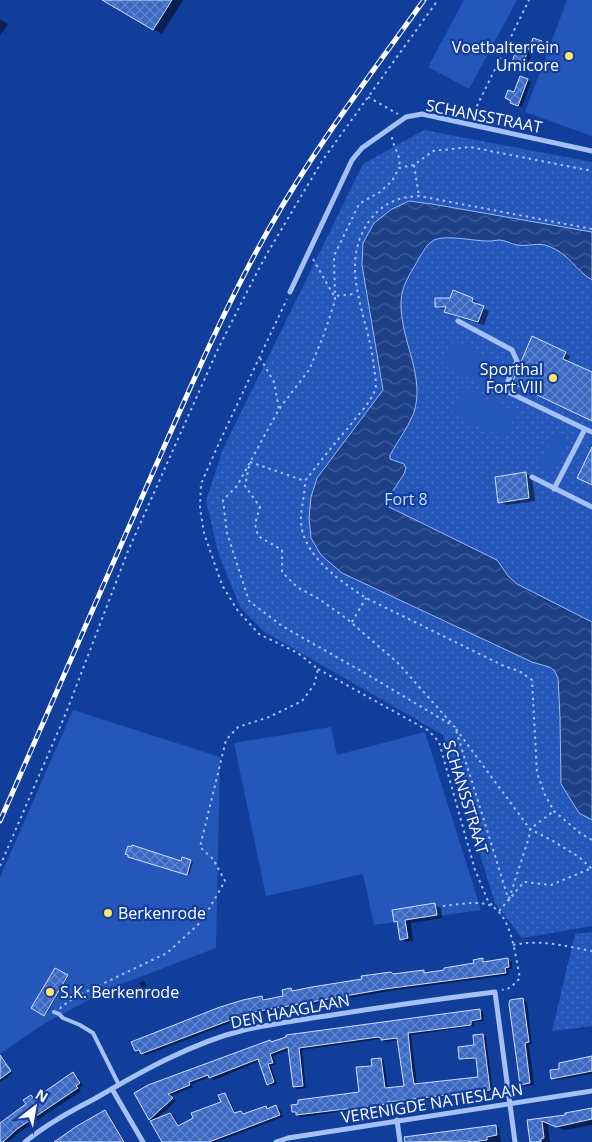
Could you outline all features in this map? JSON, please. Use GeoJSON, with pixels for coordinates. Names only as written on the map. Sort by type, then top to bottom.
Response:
{"type":"FeatureCollection","features":[{"type":"Feature","properties":{"kind":"street","name":"SCHANSSTRAAT"},"geometry":{"type":"LineString","coordinates":[[290,292],[352,160],[362,148],[404,118],[422,114],[592,151]]}},
{"type":"Feature","properties":{"kind":"street"},"geometry":{"type":"LineString","coordinates":[[458,321],[512,350],[517,361],[504,390],[592,432]]}},
{"type":"Feature","properties":{"kind":"street"},"geometry":{"type":"LineString","coordinates":[[554,488],[585,429]]}},
{"type":"Feature","properties":{"kind":"street"},"geometry":{"type":"LineString","coordinates":[[532,477],[592,507]]}},
{"type":"Feature","properties":{"kind":"street"},"geometry":{"type":"LineString","coordinates":[[494,992],[515,1142]]}},
{"type":"Feature","properties":{"kind":"street","name":"DEN HAAGLAAN"},"geometry":{"type":"LineString","coordinates":[[25,1142],[54,1122],[161,1063],[214,1040],[243,1030],[384,1006],[494,992]]}},
{"type":"Feature","properties":{"kind":"street"},"geometry":{"type":"LineString","coordinates":[[112,1089],[143,1142]]}},
{"type":"Feature","properties":{"kind":"street","name":"VERENIGDE NATIESLAAN"},"geometry":{"type":"LineString","coordinates":[[276,1142],[396,1120],[592,1090]]}},
{"type":"Feature","properties":{"kind":"street"},"geometry":{"type":"LineString","coordinates":[[396,1120],[400,1142]]}},
{"type":"Feature","properties":{"kind":"lane"},"geometry":{"type":"LineString","coordinates":[[54,1012],[92,1033],[119,1085]]}},
{"type":"Feature","properties":{"kind":"path"},"geometry":{"type":"LineString","coordinates":[[0,866],[66,713],[128,551],[218,349],[268,252],[304,190],[336,141],[438,0]]}},
{"type":"Feature","properties":{"kind":"path"},"geometry":{"type":"LineString","coordinates":[[468,124],[529,0]]}},
{"type":"Feature","properties":{"kind":"path"},"geometry":{"type":"LineString","coordinates":[[368,97],[404,118]]}},
{"type":"Feature","properties":{"kind":"path"},"geometry":{"type":"LineString","coordinates":[[394,124],[392,143],[400,162],[399,168],[392,181],[380,192],[359,204],[342,238],[334,256],[335,301],[323,337],[310,370],[279,409],[237,486],[223,500],[227,533],[249,601],[282,626],[455,727],[509,901]]}},
{"type":"Feature","properties":{"kind":"path"},"geometry":{"type":"LineString","coordinates":[[399,168],[414,165],[433,151],[470,147],[592,171]]}},
{"type":"Feature","properties":{"kind":"path"},"geometry":{"type":"LineString","coordinates":[[414,165],[419,196]]}},
{"type":"Feature","properties":{"kind":"path"},"geometry":{"type":"LineString","coordinates":[[592,229],[419,196],[403,197],[387,204],[373,216],[362,231],[356,250],[355,276],[357,294],[373,357],[376,389],[364,408],[305,481],[305,496],[301,518],[305,537],[315,556],[334,576],[366,598],[504,666],[519,671],[532,680],[537,773],[545,795],[554,811],[580,833],[592,840]]}},
{"type":"Feature","properties":{"kind":"path"},"geometry":{"type":"LineString","coordinates":[[309,252],[334,296]]}},
{"type":"Feature","properties":{"kind":"path","name":"SCHANSSTRAAT"},"geometry":{"type":"LineString","coordinates":[[290,292],[218,443],[201,484],[200,508],[204,533],[222,585],[238,611],[259,634],[298,654],[318,669],[428,731],[439,742],[475,870],[488,901],[492,905]]}},
{"type":"Feature","properties":{"kind":"path"},"geometry":{"type":"LineString","coordinates":[[334,296],[357,294]]}},
{"type":"Feature","properties":{"kind":"path"},"geometry":{"type":"LineString","coordinates":[[260,358],[274,382],[279,409]]}},
{"type":"Feature","properties":{"kind":"path"},"geometry":{"type":"LineString","coordinates":[[249,462],[305,481]]}},
{"type":"Feature","properties":{"kind":"path"},"geometry":{"type":"LineString","coordinates":[[249,462],[245,486],[260,507],[254,524],[258,536],[282,550],[282,572],[297,587],[319,599],[351,622],[398,662],[455,727],[530,829],[578,857],[592,869],[552,885],[524,882],[499,911]]}},
{"type":"Feature","properties":{"kind":"path"},"geometry":{"type":"LineString","coordinates":[[351,622],[366,598]]}},
{"type":"Feature","properties":{"kind":"path"},"geometry":{"type":"LineString","coordinates":[[59,1014],[61,1007],[77,996],[167,953],[202,921],[224,881],[213,859],[200,847],[226,740],[238,727],[269,717],[302,700],[314,685],[318,669]]}},
{"type":"Feature","properties":{"kind":"path"},"geometry":{"type":"LineString","coordinates":[[509,901],[530,829],[554,811]]}},
{"type":"Feature","properties":{"kind":"path"},"geometry":{"type":"LineString","coordinates":[[443,906],[484,903],[492,905],[499,911],[509,929],[520,978],[510,988],[494,992]]}},
{"type":"Feature","properties":{"kind":"path"},"geometry":{"type":"LineString","coordinates":[[513,945],[528,942],[544,942],[592,951]]}},
{"type":"Feature","properties":{"kind":"green space"},"geometry":{"type":"Polygon","coordinates":[[[464,0],[517,0],[469,89],[428,67],[464,0]]]}},
{"type":"Feature","properties":{"kind":"green space","name":"Voetbalterrein Umicore"},"geometry":{"type":"Polygon","coordinates":[[[567,0],[592,0],[592,136],[525,112],[567,0]]]}},
{"type":"Feature","properties":{"kind":"green space","name":"Fort 8"},"geometry":{"type":"Polygon","coordinates":[[[424,130],[592,162],[592,926],[522,938],[495,903],[443,735],[263,631],[240,607],[218,552],[206,501],[223,449],[363,164],[424,130]]]}},
{"type":"Feature","properties":{"kind":"green space"},"geometry":{"type":"Polygon","coordinates":[[[454,340],[506,365],[494,390],[442,365],[454,340]]]}},
{"type":"Feature","properties":{"kind":"green space"},"geometry":{"type":"Polygon","coordinates":[[[464,388],[516,412],[504,438],[452,413],[464,388]]]}},
{"type":"Feature","properties":{"kind":"green space"},"geometry":{"type":"Polygon","coordinates":[[[555,434],[568,442],[552,472],[538,465],[555,434]]]}},
{"type":"Feature","properties":{"kind":"green space","name":"Berkenrode"},"geometry":{"type":"Polygon","coordinates":[[[73,710],[220,757],[216,948],[111,988],[42,1025],[0,1054],[0,877],[73,710]]]}},
{"type":"Feature","properties":{"kind":"green space"},"geometry":{"type":"Polygon","coordinates":[[[331,727],[337,755],[425,732],[481,910],[374,925],[363,874],[266,896],[234,743],[331,727]]]}},
{"type":"Feature","properties":{"kind":"green space"},"geometry":{"type":"Polygon","coordinates":[[[592,932],[592,1026],[552,1031],[575,934],[592,932]]]}},
{"type":"Feature","properties":{"kind":"water"},"geometry":{"type":"Polygon","coordinates":[[[409,201],[592,232],[592,280],[562,253],[544,245],[521,245],[501,240],[485,241],[440,238],[431,242],[425,249],[407,280],[401,298],[404,331],[415,373],[416,401],[411,420],[390,455],[390,459],[404,464],[406,468],[385,505],[497,560],[508,576],[517,584],[592,622],[592,820],[579,813],[561,784],[558,678],[554,670],[532,662],[342,573],[321,555],[311,538],[309,518],[311,497],[317,478],[383,390],[362,265],[363,243],[374,223],[392,209],[409,201]]]}},
{"type":"Feature","properties":{"kind":"building"},"geometry":{"type":"Polygon","coordinates":[[[102,0],[172,0],[153,30],[102,0]]]}},
{"type":"Feature","properties":{"kind":"building"},"geometry":{"type":"Polygon","coordinates":[[[533,38],[542,41],[539,49],[530,46],[533,38]]]}},
{"type":"Feature","properties":{"kind":"building"},"geometry":{"type":"Polygon","coordinates":[[[519,43],[529,47],[521,71],[510,67],[519,43]]]}},
{"type":"Feature","properties":{"kind":"building"},"geometry":{"type":"Polygon","coordinates":[[[520,76],[528,79],[518,106],[510,103],[511,101],[505,98],[508,90],[514,92],[520,76]]]}},
{"type":"Feature","properties":{"kind":"building"},"geometry":{"type":"Polygon","coordinates":[[[453,290],[473,298],[472,302],[484,306],[478,322],[444,312],[446,307],[435,307],[435,298],[450,298],[453,290]]]}},
{"type":"Feature","properties":{"kind":"building","name":"Sporthal Fort VIII"},"geometry":{"type":"Polygon","coordinates":[[[532,336],[566,352],[563,359],[592,372],[592,421],[512,383],[532,336]]]}},
{"type":"Feature","properties":{"kind":"building"},"geometry":{"type":"Polygon","coordinates":[[[592,447],[592,485],[577,478],[592,447]]]}},
{"type":"Feature","properties":{"kind":"building"},"geometry":{"type":"Polygon","coordinates":[[[526,472],[529,498],[498,503],[495,477],[526,472]]]}},
{"type":"Feature","properties":{"kind":"building"},"geometry":{"type":"Polygon","coordinates":[[[132,845],[181,861],[182,857],[191,860],[187,875],[128,857],[125,854],[128,846],[131,847],[132,845]]]}},
{"type":"Feature","properties":{"kind":"building"},"geometry":{"type":"Polygon","coordinates":[[[435,903],[437,915],[405,920],[408,938],[400,940],[397,921],[394,922],[392,910],[435,903]]]}},
{"type":"Feature","properties":{"kind":"building"},"geometry":{"type":"Polygon","coordinates":[[[483,958],[483,962],[508,958],[509,967],[505,968],[506,973],[385,989],[254,1011],[141,1054],[139,1050],[135,1051],[131,1042],[220,1007],[243,1000],[262,996],[263,1000],[283,996],[282,990],[291,988],[292,991],[362,979],[361,976],[391,972],[393,974],[424,970],[424,973],[444,970],[444,968],[474,963],[473,960],[483,958]]]}},
{"type":"Feature","properties":{"kind":"building","name":"S.K. Berkenrode"},"geometry":{"type":"Polygon","coordinates":[[[55,968],[68,975],[44,1016],[31,1008],[55,968]]]}},
{"type":"Feature","properties":{"kind":"building"},"geometry":{"type":"Polygon","coordinates":[[[523,998],[529,1042],[525,1043],[530,1083],[520,1085],[509,1004],[510,1000],[523,998]]]}},
{"type":"Feature","properties":{"kind":"building"},"geometry":{"type":"Polygon","coordinates":[[[480,1009],[481,1019],[471,1021],[471,1025],[408,1033],[412,1071],[414,1084],[478,1077],[476,1058],[459,1059],[458,1047],[474,1045],[473,1035],[483,1034],[490,1090],[296,1115],[296,1112],[292,1112],[291,1105],[298,1104],[298,1100],[359,1092],[356,1067],[372,1066],[371,1059],[381,1058],[385,1088],[404,1086],[397,1038],[381,1040],[378,1037],[299,1048],[303,1086],[293,1087],[288,1047],[270,1054],[273,1063],[268,1064],[274,1082],[267,1085],[258,1059],[209,1078],[208,1075],[189,1082],[190,1085],[168,1094],[173,1098],[149,1120],[134,1093],[148,1085],[270,1040],[271,1042],[286,1037],[286,1035],[480,1009]]]}},
{"type":"Feature","properties":{"kind":"building"},"geometry":{"type":"Polygon","coordinates":[[[0,1055],[11,1071],[0,1079],[0,1055]]]}},
{"type":"Feature","properties":{"kind":"building"},"geometry":{"type":"Polygon","coordinates":[[[592,1056],[592,1071],[551,1079],[550,1070],[559,1069],[559,1063],[592,1056]]]}},
{"type":"Feature","properties":{"kind":"building"},"geometry":{"type":"Polygon","coordinates":[[[73,1072],[80,1083],[76,1086],[78,1088],[17,1129],[3,1142],[0,1142],[0,1123],[26,1104],[23,1100],[31,1095],[34,1099],[73,1072]]]}},
{"type":"Feature","properties":{"kind":"building"},"geometry":{"type":"Polygon","coordinates":[[[225,1093],[234,1113],[241,1111],[243,1114],[266,1106],[267,1109],[276,1105],[280,1115],[209,1142],[162,1142],[150,1121],[170,1113],[178,1126],[193,1118],[191,1113],[221,1102],[218,1095],[225,1093]]]}},
{"type":"Feature","properties":{"kind":"building"},"geometry":{"type":"Polygon","coordinates":[[[592,1108],[592,1119],[556,1127],[542,1121],[544,1138],[541,1139],[541,1142],[530,1142],[527,1120],[565,1115],[565,1113],[592,1108]]]}},
{"type":"Feature","properties":{"kind":"building"},"geometry":{"type":"Polygon","coordinates":[[[105,1110],[124,1142],[54,1142],[77,1126],[105,1110]]]}},
{"type":"Feature","properties":{"kind":"building"},"geometry":{"type":"Polygon","coordinates":[[[496,1125],[497,1135],[487,1137],[487,1140],[472,1142],[405,1142],[404,1137],[496,1125]]]}},
{"type":"Feature","properties":{"kind":"railway"},"geometry":{"type":"LineString","coordinates":[[0,821],[190,389],[252,259],[287,197],[306,168],[344,111],[424,0]]}},
{"type":"Feature","properties":{"kind":"place","name":"Voetbalterrein Umicore"},"geometry":{"type":"Point","coordinates":[569,56]}},
{"type":"Feature","properties":{"kind":"place","name":"Sporthal Fort VIII"},"geometry":{"type":"Point","coordinates":[553,378]}},
{"type":"Feature","properties":{"kind":"place","name":"Berkenrode"},"geometry":{"type":"Point","coordinates":[108,913]}},
{"type":"Feature","properties":{"kind":"place","name":"S.K. Berkenrode"},"geometry":{"type":"Point","coordinates":[50,992]}}]}
